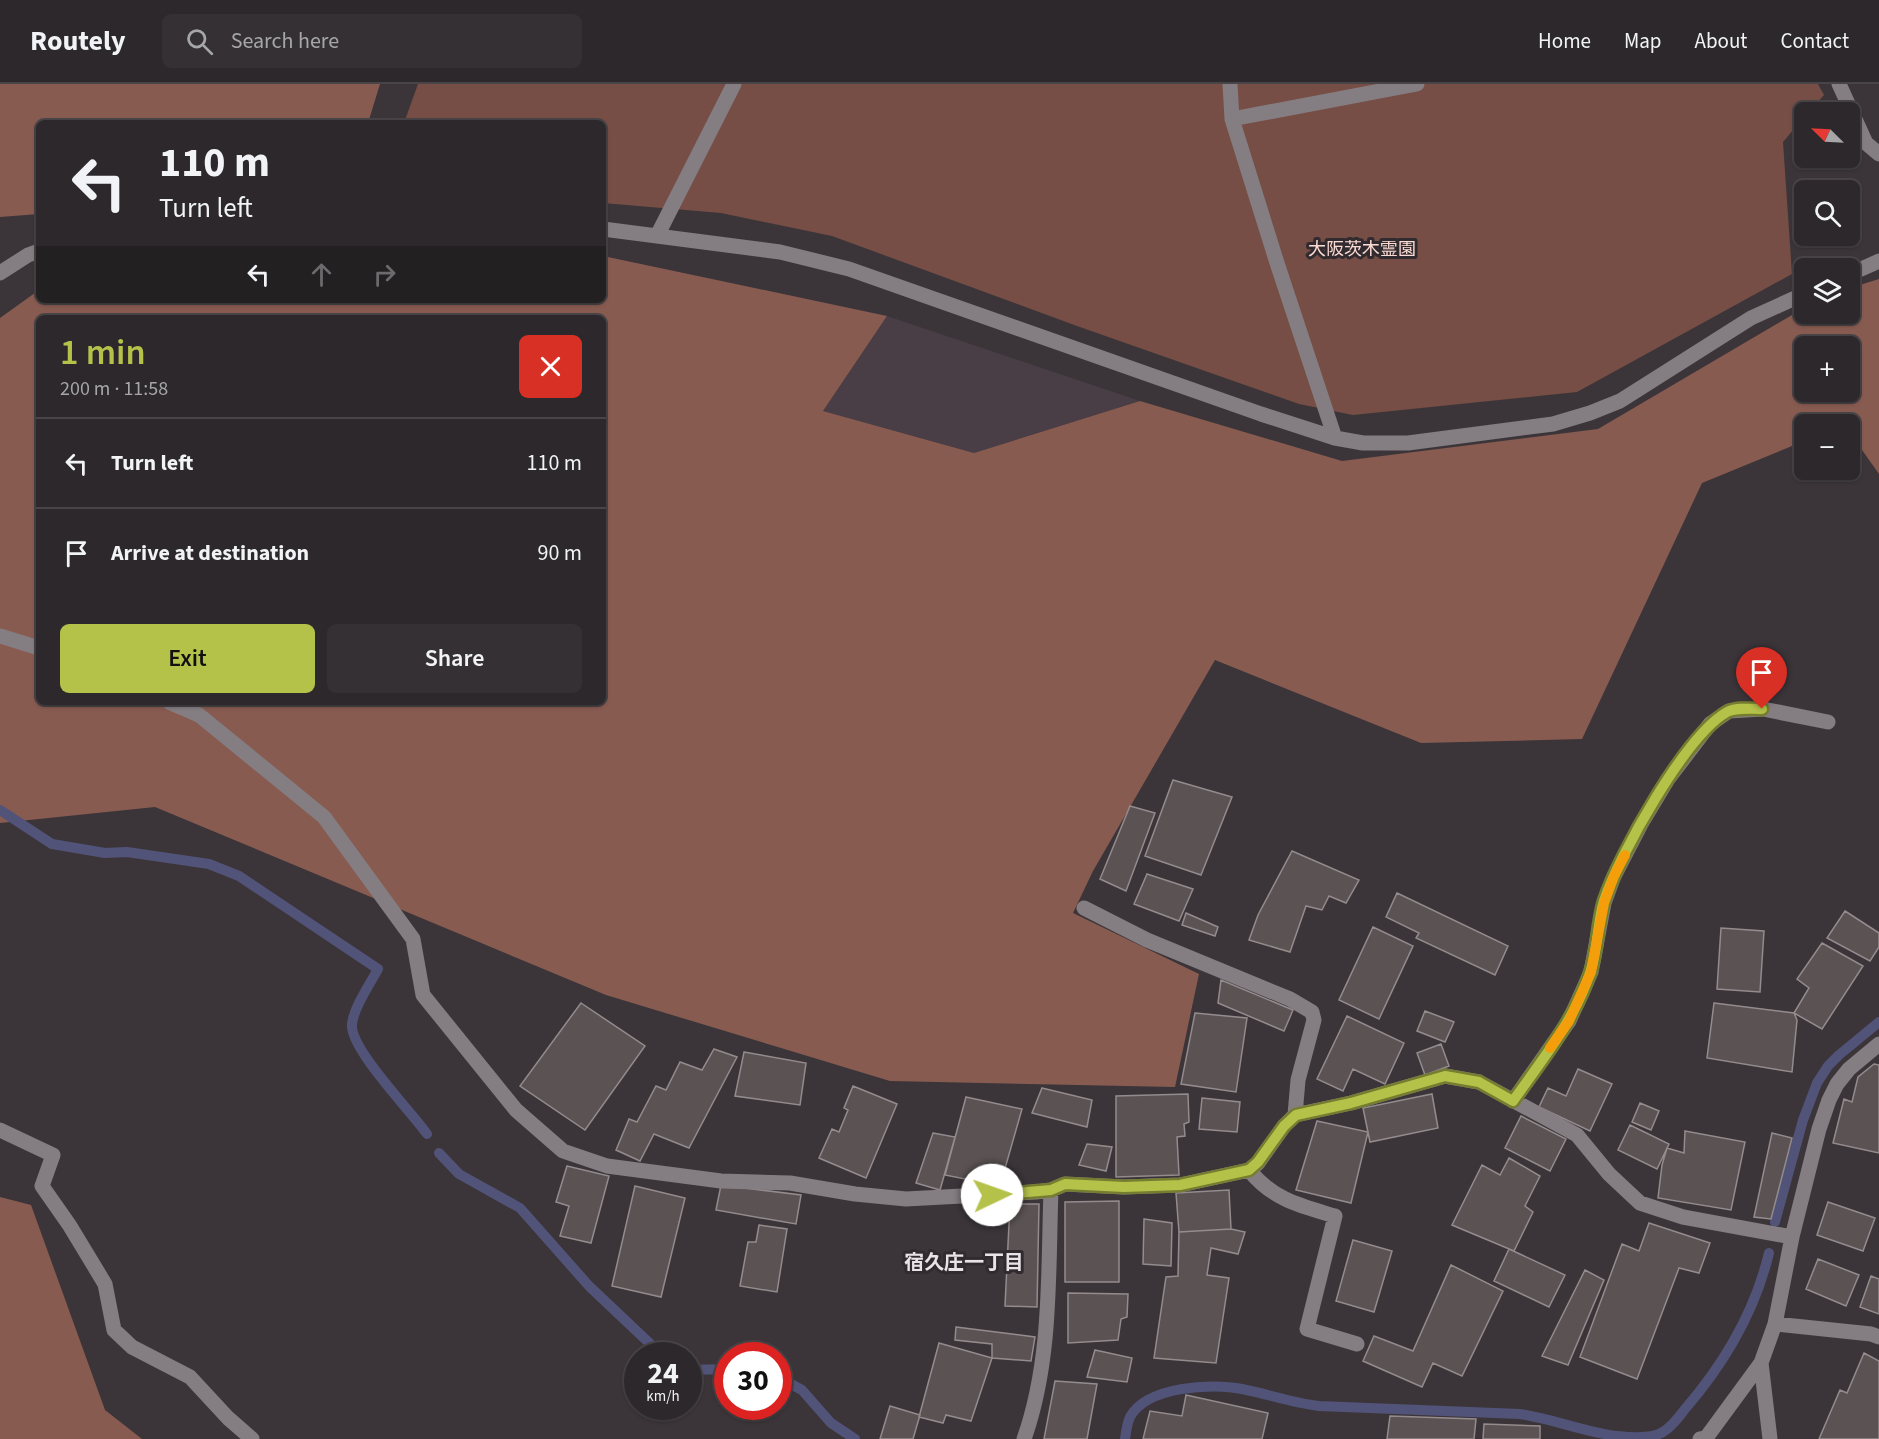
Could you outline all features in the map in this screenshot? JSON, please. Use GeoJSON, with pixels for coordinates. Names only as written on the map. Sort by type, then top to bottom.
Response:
{"type":"FeatureCollection","features":[{"type":"Feature","properties":{"kind":"street"},"geometry":{"type":"LineString","coordinates":[[657,236],[734,84]]}},
{"type":"Feature","properties":{"kind":"street"},"geometry":{"type":"LineString","coordinates":[[1230,84],[1232,119],[1335,438]]}},
{"type":"Feature","properties":{"kind":"street"},"geometry":{"type":"LineString","coordinates":[[1232,119],[1417,84]]}},
{"type":"Feature","properties":{"kind":"street"},"geometry":{"type":"LineString","coordinates":[[1839,84],[1866,143],[1879,154]]}},
{"type":"Feature","properties":{"kind":"street"},"geometry":{"type":"LineString","coordinates":[[606,229],[780,252],[849,269],[1261,414],[1335,438],[1363,443],[1408,443],[1553,424],[1590,413],[1620,401],[1751,318],[1794,299]]}},
{"type":"Feature","properties":{"kind":"street"},"geometry":{"type":"LineString","coordinates":[[0,273],[36,252]]}},
{"type":"Feature","properties":{"kind":"street"},"geometry":{"type":"LineString","coordinates":[[1860,270],[1879,261]]}},
{"type":"Feature","properties":{"kind":"street"},"geometry":{"type":"LineString","coordinates":[[0,636],[36,647]]}},
{"type":"Feature","properties":{"kind":"street"},"geometry":{"type":"LineString","coordinates":[[176,705],[199,715],[324,817],[413,939],[423,995],[516,1110],[563,1151],[607,1166],[721,1181],[790,1182],[855,1194],[906,1199],[1051,1190],[1065,1184],[1124,1187],[1180,1185],[1249,1170],[1258,1162],[1284,1126],[1296,1115],[1351,1103],[1445,1076],[1479,1082],[1577,1135],[1609,1174],[1640,1203],[1683,1217],[1792,1237]]}},
{"type":"Feature","properties":{"kind":"street"},"geometry":{"type":"LineString","coordinates":[[1513,1101],[1569,1021],[1591,972],[1604,903],[1614,876],[1635,835],[1668,779],[1710,724],[1729,711],[1762,709],[1828,722]]}},
{"type":"Feature","properties":{"kind":"street"},"geometry":{"type":"LineString","coordinates":[[1084,908],[1147,940],[1290,999],[1312,1012],[1314,1020],[1298,1080],[1296,1115]]}},
{"type":"Feature","properties":{"kind":"street"},"geometry":{"type":"LineString","coordinates":[[1700,1439],[1706,1438],[1761,1363],[1775,1324],[1792,1237],[1828,1100],[1849,1069],[1879,1044]]}},
{"type":"Feature","properties":{"kind":"street"},"geometry":{"type":"LineString","coordinates":[[0,1130],[53,1155],[42,1186],[70,1226],[105,1284],[114,1330],[132,1347],[190,1377],[228,1418],[252,1439]]}},
{"type":"Feature","properties":{"kind":"street"},"geometry":{"type":"LineString","coordinates":[[1249,1170],[1258,1182],[1287,1202],[1335,1216],[1307,1329],[1357,1344]]}},
{"type":"Feature","properties":{"kind":"street"},"geometry":{"type":"LineString","coordinates":[[1023,1439],[1034,1410],[1047,1318],[1051,1190]]}},
{"type":"Feature","properties":{"kind":"street"},"geometry":{"type":"LineString","coordinates":[[1775,1324],[1871,1334],[1879,1337]]}},
{"type":"Feature","properties":{"kind":"street"},"geometry":{"type":"LineString","coordinates":[[1761,1363],[1770,1439]]}},
{"type":"Feature","properties":{"kind":"shaded area"},"geometry":{"type":"Polygon","coordinates":[[[0,84],[380,84],[369,120],[36,120],[36,214],[0,217],[0,84]]]}},
{"type":"Feature","properties":{"kind":"shaded area"},"geometry":{"type":"Polygon","coordinates":[[[606,257],[887,316],[823,411],[974,453],[1140,401],[1342,461],[1598,429],[1794,314],[1794,324],[1860,324],[1860,285],[1879,279],[1879,474],[1860,447],[1860,414],[1794,414],[1794,445],[1702,483],[1582,739],[1421,743],[1215,660],[1093,871],[1073,913],[1199,974],[1175,1087],[890,1081],[606,995],[155,807],[0,823],[0,318],[36,292],[36,303],[606,303],[606,257]]]}},
{"type":"Feature","properties":{"kind":"shaded area"},"geometry":{"type":"Polygon","coordinates":[[[887,316],[1140,401],[974,453],[823,411],[887,316]]]}},
{"type":"Feature","properties":{"kind":"shaded area"},"geometry":{"type":"Polygon","coordinates":[[[0,1197],[31,1205],[105,1410],[142,1439],[0,1439],[0,1197]]]}},
{"type":"Feature","properties":{"kind":"green space","name":"大阪茨木霊園"},"geometry":{"type":"Polygon","coordinates":[[[418,84],[1818,84],[1824,95],[1818,102],[1794,102],[1794,129],[1783,142],[1792,274],[1577,392],[1353,415],[1299,404],[832,236],[721,213],[606,203],[606,120],[405,120],[418,84]]]}},
{"type":"Feature","properties":{"kind":"building"},"geometry":{"type":"Polygon","coordinates":[[[1173,780],[1232,797],[1201,875],[1145,856],[1173,780]]]}},
{"type":"Feature","properties":{"kind":"building"},"geometry":{"type":"Polygon","coordinates":[[[1130,806],[1155,813],[1126,891],[1100,879],[1130,806]]]}},
{"type":"Feature","properties":{"kind":"building"},"geometry":{"type":"Polygon","coordinates":[[[1292,851],[1359,880],[1346,903],[1329,896],[1322,910],[1306,906],[1290,952],[1249,940],[1258,915],[1292,851]]]}},
{"type":"Feature","properties":{"kind":"building"},"geometry":{"type":"Polygon","coordinates":[[[1147,874],[1193,889],[1179,921],[1134,904],[1147,874]]]}},
{"type":"Feature","properties":{"kind":"building"},"geometry":{"type":"Polygon","coordinates":[[[1397,893],[1508,946],[1495,975],[1416,938],[1419,933],[1386,917],[1397,893]]]}},
{"type":"Feature","properties":{"kind":"building"},"geometry":{"type":"Polygon","coordinates":[[[1845,911],[1879,933],[1879,947],[1870,961],[1827,938],[1845,911]]]}},
{"type":"Feature","properties":{"kind":"building"},"geometry":{"type":"Polygon","coordinates":[[[1186,913],[1218,927],[1215,936],[1182,925],[1186,913]]]}},
{"type":"Feature","properties":{"kind":"building"},"geometry":{"type":"Polygon","coordinates":[[[1373,927],[1413,946],[1379,1019],[1339,1000],[1373,927]]]}},
{"type":"Feature","properties":{"kind":"building"},"geometry":{"type":"Polygon","coordinates":[[[1721,928],[1764,931],[1760,992],[1717,989],[1721,928]]]}},
{"type":"Feature","properties":{"kind":"building"},"geometry":{"type":"Polygon","coordinates":[[[1822,943],[1863,966],[1822,1029],[1794,1013],[1809,988],[1797,979],[1822,943]]]}},
{"type":"Feature","properties":{"kind":"building"},"geometry":{"type":"Polygon","coordinates":[[[1221,980],[1293,1010],[1284,1031],[1218,1003],[1221,980]]]}},
{"type":"Feature","properties":{"kind":"building"},"geometry":{"type":"Polygon","coordinates":[[[581,1003],[645,1046],[585,1130],[520,1086],[581,1003]]]}},
{"type":"Feature","properties":{"kind":"building"},"geometry":{"type":"Polygon","coordinates":[[[1714,1003],[1794,1013],[1797,1020],[1792,1072],[1707,1058],[1714,1003]]]}},
{"type":"Feature","properties":{"kind":"building"},"geometry":{"type":"Polygon","coordinates":[[[1425,1011],[1454,1022],[1445,1042],[1417,1031],[1425,1011]]]}},
{"type":"Feature","properties":{"kind":"building"},"geometry":{"type":"Polygon","coordinates":[[[1195,1013],[1247,1018],[1236,1092],[1181,1084],[1195,1013]]]}},
{"type":"Feature","properties":{"kind":"building"},"geometry":{"type":"Polygon","coordinates":[[[1347,1016],[1404,1043],[1385,1084],[1353,1069],[1343,1091],[1317,1079],[1347,1016]]]}},
{"type":"Feature","properties":{"kind":"building"},"geometry":{"type":"Polygon","coordinates":[[[1441,1044],[1449,1066],[1425,1075],[1417,1053],[1441,1044]]]}},
{"type":"Feature","properties":{"kind":"building"},"geometry":{"type":"Polygon","coordinates":[[[714,1049],[737,1057],[689,1148],[654,1134],[640,1161],[616,1150],[629,1119],[637,1122],[656,1086],[666,1090],[680,1062],[702,1070],[714,1049]]]}},
{"type":"Feature","properties":{"kind":"building"},"geometry":{"type":"Polygon","coordinates":[[[744,1052],[806,1063],[800,1105],[735,1096],[744,1052]]]}},
{"type":"Feature","properties":{"kind":"building"},"geometry":{"type":"Polygon","coordinates":[[[1874,1064],[1879,1065],[1879,1153],[1833,1143],[1844,1099],[1852,1102],[1858,1077],[1874,1064]]]}},
{"type":"Feature","properties":{"kind":"building"},"geometry":{"type":"Polygon","coordinates":[[[1578,1069],[1612,1084],[1590,1131],[1539,1107],[1548,1088],[1566,1096],[1578,1069]]]}},
{"type":"Feature","properties":{"kind":"building"},"geometry":{"type":"Polygon","coordinates":[[[853,1086],[897,1104],[866,1178],[819,1158],[832,1129],[839,1132],[848,1110],[844,1108],[853,1086]]]}},
{"type":"Feature","properties":{"kind":"building"},"geometry":{"type":"Polygon","coordinates":[[[1042,1088],[1092,1100],[1087,1127],[1032,1113],[1042,1088]]]}},
{"type":"Feature","properties":{"kind":"building"},"geometry":{"type":"Polygon","coordinates":[[[1188,1094],[1189,1122],[1184,1124],[1185,1136],[1177,1137],[1179,1175],[1116,1177],[1116,1096],[1188,1094]]]}},
{"type":"Feature","properties":{"kind":"building"},"geometry":{"type":"Polygon","coordinates":[[[1432,1094],[1438,1128],[1370,1142],[1363,1108],[1432,1094]]]}},
{"type":"Feature","properties":{"kind":"building"},"geometry":{"type":"Polygon","coordinates":[[[966,1097],[1022,1109],[1000,1186],[945,1175],[966,1097]]]}},
{"type":"Feature","properties":{"kind":"building"},"geometry":{"type":"Polygon","coordinates":[[[1202,1098],[1240,1102],[1237,1132],[1199,1129],[1202,1098]]]}},
{"type":"Feature","properties":{"kind":"building"},"geometry":{"type":"Polygon","coordinates":[[[1640,1103],[1659,1111],[1651,1130],[1632,1122],[1640,1103]]]}},
{"type":"Feature","properties":{"kind":"building"},"geometry":{"type":"Polygon","coordinates":[[[1521,1116],[1566,1139],[1550,1171],[1505,1148],[1521,1116]]]}},
{"type":"Feature","properties":{"kind":"building"},"geometry":{"type":"Polygon","coordinates":[[[1317,1121],[1368,1132],[1351,1203],[1296,1190],[1317,1121]]]}},
{"type":"Feature","properties":{"kind":"building"},"geometry":{"type":"Polygon","coordinates":[[[1630,1125],[1669,1144],[1657,1169],[1618,1150],[1630,1125]]]}},
{"type":"Feature","properties":{"kind":"building"},"geometry":{"type":"Polygon","coordinates":[[[1685,1131],[1745,1142],[1731,1210],[1658,1198],[1662,1165],[1667,1148],[1684,1153],[1685,1131]]]}},
{"type":"Feature","properties":{"kind":"building"},"geometry":{"type":"Polygon","coordinates":[[[933,1133],[955,1137],[940,1190],[916,1183],[933,1133]]]}},
{"type":"Feature","properties":{"kind":"building"},"geometry":{"type":"Polygon","coordinates":[[[1772,1133],[1792,1138],[1771,1219],[1754,1217],[1772,1133]]]}},
{"type":"Feature","properties":{"kind":"building"},"geometry":{"type":"Polygon","coordinates":[[[1087,1144],[1112,1147],[1106,1171],[1079,1165],[1087,1144]]]}},
{"type":"Feature","properties":{"kind":"building"},"geometry":{"type":"Polygon","coordinates":[[[1509,1158],[1540,1176],[1525,1206],[1533,1212],[1514,1251],[1452,1225],[1482,1165],[1500,1175],[1509,1158]]]}},
{"type":"Feature","properties":{"kind":"building"},"geometry":{"type":"Polygon","coordinates":[[[567,1166],[609,1176],[591,1243],[560,1236],[569,1206],[556,1202],[567,1166]]]}},
{"type":"Feature","properties":{"kind":"building"},"geometry":{"type":"Polygon","coordinates":[[[721,1185],[801,1195],[796,1224],[716,1210],[721,1185]]]}},
{"type":"Feature","properties":{"kind":"building"},"geometry":{"type":"Polygon","coordinates":[[[635,1186],[685,1198],[661,1297],[612,1286],[635,1186]]]}},
{"type":"Feature","properties":{"kind":"building"},"geometry":{"type":"Polygon","coordinates":[[[1229,1190],[1231,1229],[1179,1232],[1176,1193],[1229,1190]]]}},
{"type":"Feature","properties":{"kind":"building"},"geometry":{"type":"Polygon","coordinates":[[[1119,1201],[1119,1282],[1065,1282],[1065,1202],[1119,1201]]]}},
{"type":"Feature","properties":{"kind":"building"},"geometry":{"type":"Polygon","coordinates":[[[1828,1202],[1875,1218],[1863,1251],[1817,1235],[1828,1202]]]}},
{"type":"Feature","properties":{"kind":"building"},"geometry":{"type":"Polygon","coordinates":[[[1010,1204],[1039,1204],[1037,1307],[1005,1306],[1010,1204]]]}},
{"type":"Feature","properties":{"kind":"building"},"geometry":{"type":"Polygon","coordinates":[[[1144,1219],[1172,1223],[1171,1266],[1143,1264],[1144,1219]]]}},
{"type":"Feature","properties":{"kind":"building"},"geometry":{"type":"Polygon","coordinates":[[[1649,1223],[1710,1243],[1699,1273],[1679,1268],[1637,1379],[1580,1357],[1622,1244],[1639,1251],[1649,1223]]]}},
{"type":"Feature","properties":{"kind":"building"},"geometry":{"type":"Polygon","coordinates":[[[759,1225],[787,1229],[777,1292],[740,1286],[748,1242],[756,1242],[759,1225]]]}},
{"type":"Feature","properties":{"kind":"building"},"geometry":{"type":"Polygon","coordinates":[[[1231,1229],[1245,1232],[1238,1254],[1211,1248],[1207,1275],[1229,1278],[1216,1363],[1154,1358],[1166,1277],[1178,1276],[1179,1232],[1231,1229]]]}},
{"type":"Feature","properties":{"kind":"building"},"geometry":{"type":"Polygon","coordinates":[[[1353,1240],[1392,1251],[1374,1312],[1336,1301],[1353,1240]]]}},
{"type":"Feature","properties":{"kind":"building"},"geometry":{"type":"Polygon","coordinates":[[[1509,1249],[1565,1275],[1549,1307],[1494,1281],[1509,1249]]]}},
{"type":"Feature","properties":{"kind":"building"},"geometry":{"type":"Polygon","coordinates":[[[1818,1259],[1859,1275],[1846,1306],[1806,1289],[1818,1259]]]}},
{"type":"Feature","properties":{"kind":"building"},"geometry":{"type":"Polygon","coordinates":[[[1451,1265],[1503,1291],[1462,1376],[1433,1363],[1422,1387],[1363,1361],[1374,1336],[1413,1351],[1451,1265]]]}},
{"type":"Feature","properties":{"kind":"building"},"geometry":{"type":"Polygon","coordinates":[[[1585,1270],[1604,1280],[1568,1365],[1542,1356],[1585,1270]]]}},
{"type":"Feature","properties":{"kind":"building"},"geometry":{"type":"Polygon","coordinates":[[[1871,1276],[1879,1279],[1879,1314],[1860,1307],[1871,1276]]]}},
{"type":"Feature","properties":{"kind":"building"},"geometry":{"type":"Polygon","coordinates":[[[1068,1293],[1128,1294],[1127,1317],[1121,1319],[1118,1340],[1068,1343],[1068,1293]]]}},
{"type":"Feature","properties":{"kind":"building"},"geometry":{"type":"Polygon","coordinates":[[[956,1327],[1035,1337],[1031,1361],[992,1358],[992,1344],[955,1340],[956,1327]]]}},
{"type":"Feature","properties":{"kind":"building"},"geometry":{"type":"Polygon","coordinates":[[[939,1343],[992,1358],[971,1421],[946,1415],[943,1423],[919,1417],[939,1343]]]}},
{"type":"Feature","properties":{"kind":"building"},"geometry":{"type":"Polygon","coordinates":[[[1095,1350],[1132,1358],[1127,1382],[1087,1377],[1095,1350]]]}},
{"type":"Feature","properties":{"kind":"building"},"geometry":{"type":"Polygon","coordinates":[[[1864,1353],[1879,1361],[1879,1439],[1819,1439],[1840,1390],[1847,1393],[1864,1353]]]}},
{"type":"Feature","properties":{"kind":"building"},"geometry":{"type":"Polygon","coordinates":[[[1055,1381],[1097,1384],[1087,1439],[1044,1439],[1055,1381]]]}},
{"type":"Feature","properties":{"kind":"building"},"geometry":{"type":"Polygon","coordinates":[[[1186,1395],[1268,1413],[1262,1439],[1143,1439],[1150,1411],[1182,1416],[1186,1395]]]}},
{"type":"Feature","properties":{"kind":"building"},"geometry":{"type":"Polygon","coordinates":[[[890,1406],[920,1415],[913,1439],[880,1439],[890,1406]]]}},
{"type":"Feature","properties":{"kind":"building"},"geometry":{"type":"Polygon","coordinates":[[[1390,1416],[1476,1419],[1474,1439],[1387,1439],[1390,1416]]]}},
{"type":"Feature","properties":{"kind":"building"},"geometry":{"type":"Polygon","coordinates":[[[1484,1424],[1540,1426],[1540,1439],[1483,1439],[1484,1424]]]}},
{"type":"Feature","properties":{"kind":"waterway"},"geometry":{"type":"LineString","coordinates":[[0,810],[52,844],[105,853],[127,852],[209,864],[239,876],[378,969],[353,1017],[354,1035],[370,1063],[427,1134]]}},
{"type":"Feature","properties":{"kind":"waterway"},"geometry":{"type":"LineString","coordinates":[[1775,1222],[1803,1120],[1817,1083],[1828,1066],[1839,1055],[1879,1022]]}},
{"type":"Feature","properties":{"kind":"waterway"},"geometry":{"type":"LineString","coordinates":[[439,1153],[459,1174],[520,1208],[589,1286],[648,1342]]}},
{"type":"Feature","properties":{"kind":"waterway"},"geometry":{"type":"LineString","coordinates":[[1125,1439],[1130,1417],[1138,1407],[1150,1399],[1181,1389],[1214,1386],[1242,1389],[1319,1406],[1520,1414],[1611,1435],[1626,1437],[1657,1435],[1677,1420],[1725,1355],[1747,1316],[1769,1253]]}},
{"type":"Feature","properties":{"kind":"waterway"},"geometry":{"type":"LineString","coordinates":[[702,1370],[714,1369]]}},
{"type":"Feature","properties":{"kind":"waterway"},"geometry":{"type":"LineString","coordinates":[[792,1385],[802,1390],[831,1423],[855,1439]]}},
{"type":"Feature","properties":{"kind":"slow traffic"},"geometry":{"type":"LineString","coordinates":[[1550,1048],[1569,1021],[1591,972],[1604,903],[1625,855]]}},
{"type":"Feature","properties":{"kind":"district","name":"宿久庄一丁目"},"geometry":{"type":"Point","coordinates":[964,1263]}},
{"type":"Feature","properties":{"kind":"route"},"geometry":{"type":"LineString","coordinates":[[992,1195],[1051,1190],[1065,1184],[1124,1187],[1180,1185],[1249,1170],[1258,1162],[1284,1126],[1296,1115],[1351,1103],[1445,1076],[1479,1082],[1513,1101],[1569,1021],[1591,972],[1604,903],[1614,876],[1668,779],[1710,724],[1729,711],[1762,709]]}}]}
